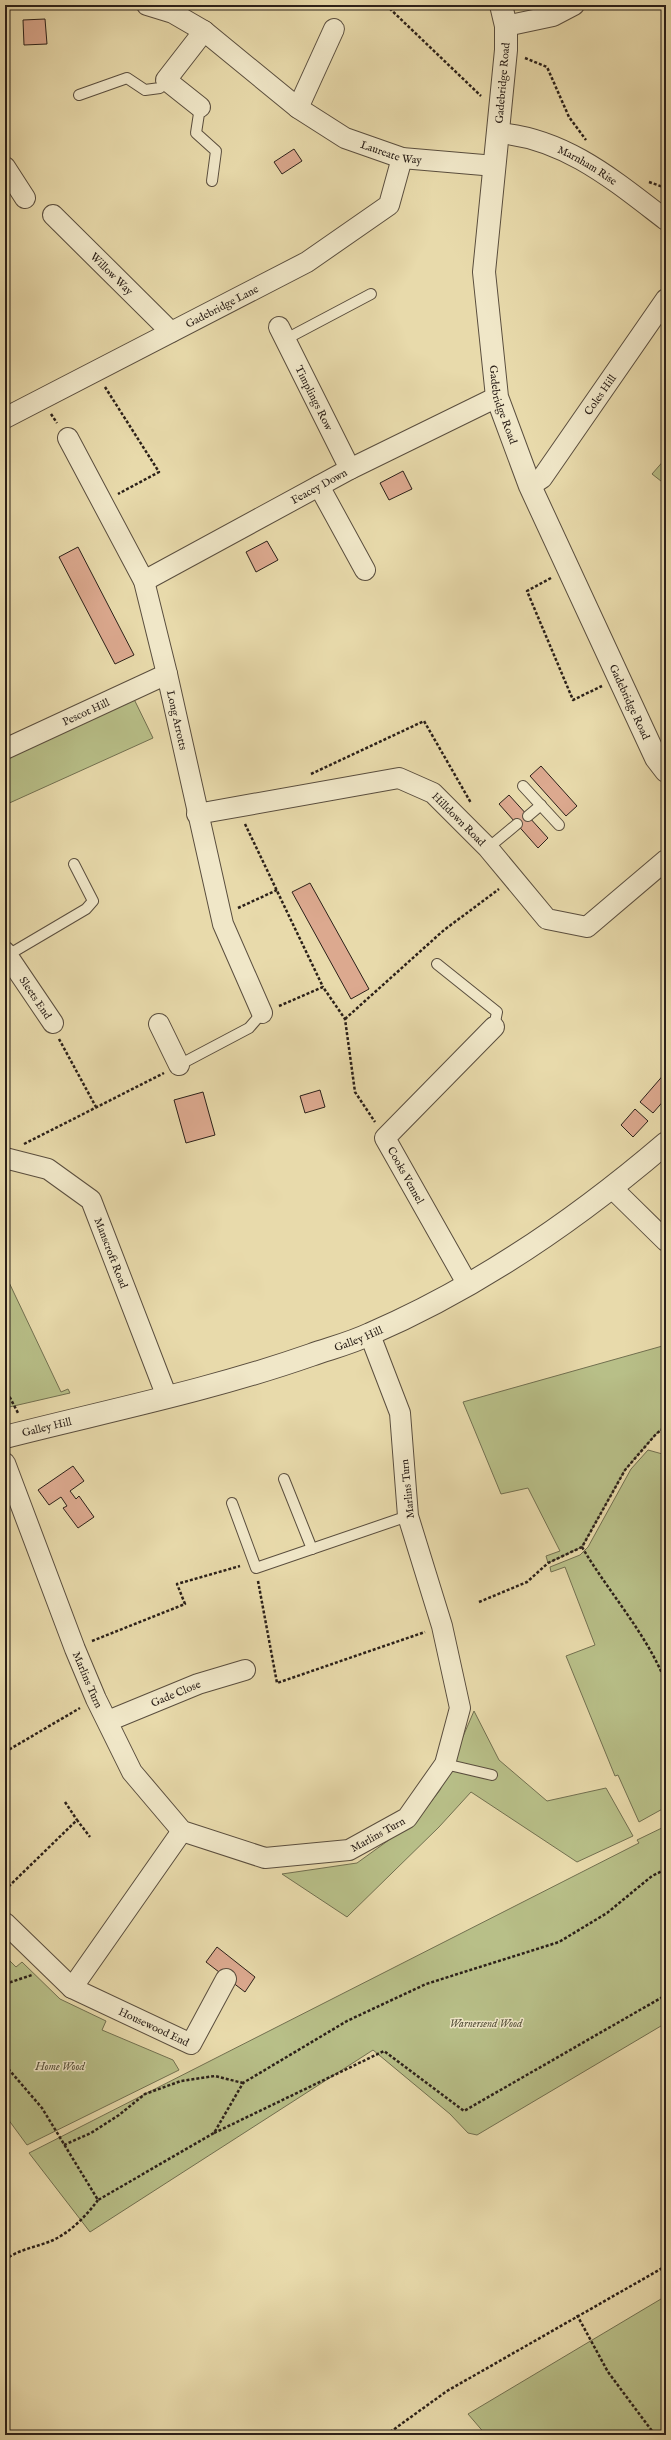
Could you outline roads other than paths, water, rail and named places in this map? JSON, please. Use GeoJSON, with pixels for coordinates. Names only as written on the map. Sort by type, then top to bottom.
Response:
{"type":"FeatureCollection","features":[{"type":"Feature","properties":{"kind":"street","name":"Laureate Way"},"geometry":{"type":"LineString","coordinates":[[148,5],[174,9],[204,31],[298,108],[344,138],[402,158],[495,166]]}},
{"type":"Feature","properties":{"kind":"street","name":"Gadebridge Road"},"geometry":{"type":"LineString","coordinates":[[501,5],[506,26],[506,50],[484,272],[497,397],[530,486],[566,569],[656,758],[666,771]]}},
{"type":"Feature","properties":{"kind":"street"},"geometry":{"type":"LineString","coordinates":[[506,26],[553,16],[574,5]]}},
{"type":"Feature","properties":{"kind":"street"},"geometry":{"type":"LineString","coordinates":[[298,108],[334,29]]}},
{"type":"Feature","properties":{"kind":"street"},"geometry":{"type":"LineString","coordinates":[[200,107],[166,80],[204,31]]}},
{"type":"Feature","properties":{"kind":"street","name":"Marnham Rise"},"geometry":{"type":"LineString","coordinates":[[498,133],[560,148],[603,172],[666,220]]}},
{"type":"Feature","properties":{"kind":"street","name":"Gadebridge Lane"},"geometry":{"type":"LineString","coordinates":[[5,418],[307,262],[389,205],[402,158]]}},
{"type":"Feature","properties":{"kind":"street"},"geometry":{"type":"LineString","coordinates":[[5,167],[25,198]]}},
{"type":"Feature","properties":{"kind":"street","name":"Willow Way"},"geometry":{"type":"LineString","coordinates":[[53,215],[171,332]]}},
{"type":"Feature","properties":{"kind":"street","name":"Coles Hill"},"geometry":{"type":"LineString","coordinates":[[530,486],[542,478],[666,299]]}},
{"type":"Feature","properties":{"kind":"street","name":"Timplings Row"},"geometry":{"type":"LineString","coordinates":[[283,333],[350,469]]}},
{"type":"Feature","properties":{"kind":"street","name":"Feacey Down"},"geometry":{"type":"LineString","coordinates":[[144,581],[350,469],[497,397]]}},
{"type":"Feature","properties":{"kind":"street","name":"Long Arrotts"},"geometry":{"type":"LineString","coordinates":[[68,438],[144,581],[168,674],[221,916],[262,1013]]}},
{"type":"Feature","properties":{"kind":"street"},"geometry":{"type":"LineString","coordinates":[[320,486],[365,570]]}},
{"type":"Feature","properties":{"kind":"street","name":"Pescot Hill"},"geometry":{"type":"LineString","coordinates":[[5,749],[168,674]]}},
{"type":"Feature","properties":{"kind":"street","name":"Hilldown Road"},"geometry":{"type":"LineString","coordinates":[[198,814],[399,778],[433,793],[488,848],[547,919],[587,927],[666,860]]}},
{"type":"Feature","properties":{"kind":"street","name":"Sleets End"},"geometry":{"type":"LineString","coordinates":[[7,954],[53,1024]]}},
{"type":"Feature","properties":{"kind":"street"},"geometry":{"type":"LineString","coordinates":[[159,1024],[178,1065]]}},
{"type":"Feature","properties":{"kind":"street","name":"Cooks Vennel"},"geometry":{"type":"LineString","coordinates":[[468,1285],[385,1138],[494,1027]]}},
{"type":"Feature","properties":{"kind":"street","name":"Galley Hill"},"geometry":{"type":"LineString","coordinates":[[5,1437],[260,1373],[370,1335],[468,1285],[546,1238],[613,1189],[666,1143]]}},
{"type":"Feature","properties":{"kind":"street","name":"Manscroft Road"},"geometry":{"type":"LineString","coordinates":[[5,1158],[48,1169],[91,1200],[167,1397]]}},
{"type":"Feature","properties":{"kind":"street"},"geometry":{"type":"LineString","coordinates":[[613,1189],[666,1241]]}},
{"type":"Feature","properties":{"kind":"street","name":"Marlins Turn"},"geometry":{"type":"LineString","coordinates":[[5,1462],[74,1649],[96,1699],[132,1772],[182,1831],[265,1858],[349,1850],[407,1818],[445,1764],[460,1708],[442,1626],[408,1516],[400,1413],[370,1335]]}},
{"type":"Feature","properties":{"kind":"street","name":"Gade Close"},"geometry":{"type":"LineString","coordinates":[[108,1721],[198,1684],[245,1670]]}},
{"type":"Feature","properties":{"kind":"street"},"geometry":{"type":"LineString","coordinates":[[72,1988],[182,1831]]}},
{"type":"Feature","properties":{"kind":"street","name":"Housewood End"},"geometry":{"type":"LineString","coordinates":[[5,1923],[72,1988],[191,2044],[226,1979]]}},
{"type":"Feature","properties":{"kind":"lane"},"geometry":{"type":"LineString","coordinates":[[79,94],[127,78],[145,90],[160,88],[166,80]]}},
{"type":"Feature","properties":{"kind":"lane"},"geometry":{"type":"LineString","coordinates":[[200,107],[196,133],[216,151],[212,181]]}},
{"type":"Feature","properties":{"kind":"lane"},"geometry":{"type":"LineString","coordinates":[[283,333],[371,294]]}},
{"type":"Feature","properties":{"kind":"lane"},"geometry":{"type":"LineString","coordinates":[[523,786],[559,825]]}},
{"type":"Feature","properties":{"kind":"lane"},"geometry":{"type":"LineString","coordinates":[[528,816],[541,805]]}},
{"type":"Feature","properties":{"kind":"lane"},"geometry":{"type":"LineString","coordinates":[[488,848],[517,824]]}},
{"type":"Feature","properties":{"kind":"lane"},"geometry":{"type":"LineString","coordinates":[[7,954],[86,909],[93,901],[74,864]]}},
{"type":"Feature","properties":{"kind":"lane"},"geometry":{"type":"LineString","coordinates":[[437,964],[497,1012],[494,1027]]}},
{"type":"Feature","properties":{"kind":"lane"},"geometry":{"type":"LineString","coordinates":[[178,1065],[249,1028],[262,1013]]}},
{"type":"Feature","properties":{"kind":"lane"},"geometry":{"type":"LineString","coordinates":[[284,1479],[312,1549]]}},
{"type":"Feature","properties":{"kind":"lane"},"geometry":{"type":"LineString","coordinates":[[232,1503],[255,1565],[312,1549],[408,1516]]}},
{"type":"Feature","properties":{"kind":"lane"},"geometry":{"type":"LineString","coordinates":[[445,1764],[492,1775]]}},
{"type":"Feature","properties":{"kind":"park label","name":"Warnersend Wood"},"geometry":{"type":"Point","coordinates":[486,2023]}},
{"type":"Feature","properties":{"kind":"park label","name":"Home Wood"},"geometry":{"type":"Point","coordinates":[60,2066]}}]}
